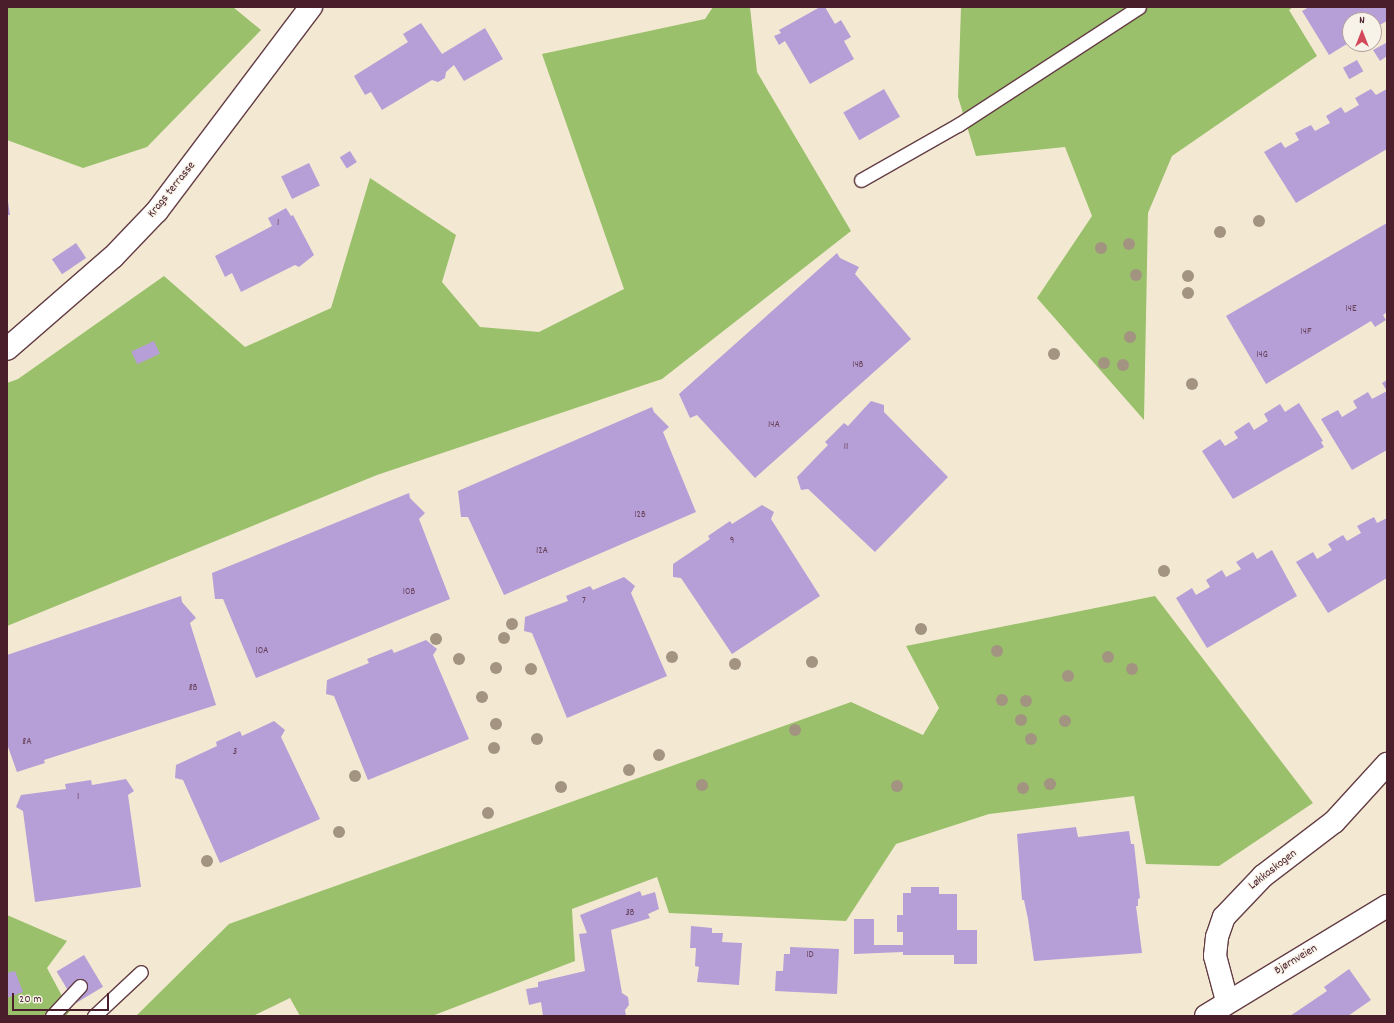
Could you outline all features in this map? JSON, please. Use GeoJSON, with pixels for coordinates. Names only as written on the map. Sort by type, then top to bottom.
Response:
{"type":"FeatureCollection","features":[{"type":"Feature","properties":{"kind":"street","name":"Krags terrasse"},"geometry":{"type":"LineString","coordinates":[[7,349],[107,262],[157,211],[311,7]]}},
{"type":"Feature","properties":{"kind":"street","name":"Løkkaskogen"},"geometry":{"type":"LineString","coordinates":[[1227,1001],[1215,956],[1217,937],[1224,917],[1263,876],[1334,822],[1387,764]]}},
{"type":"Feature","properties":{"kind":"street","name":"Bjørnveien"},"geometry":{"type":"LineString","coordinates":[[1206,1016],[1227,1001],[1387,906]]}},
{"type":"Feature","properties":{"kind":"lane"},"geometry":{"type":"LineString","coordinates":[[861,180],[958,125],[1139,7]]}},
{"type":"Feature","properties":{"kind":"lane"},"geometry":{"type":"LineString","coordinates":[[94,1016],[141,972]]}},
{"type":"Feature","properties":{"kind":"lane"},"geometry":{"type":"LineString","coordinates":[[52,1016],[80,986]]}},
{"type":"Feature","properties":{"kind":"green space"},"geometry":{"type":"Polygon","coordinates":[[[7,7],[233,7],[261,30],[147,147],[83,168],[7,140],[7,7]]]}},
{"type":"Feature","properties":{"kind":"green space"},"geometry":{"type":"Polygon","coordinates":[[[713,7],[750,7],[757,72],[851,231],[662,379],[377,475],[7,626],[7,383],[18,379],[164,276],[245,347],[331,308],[370,178],[456,235],[442,282],[480,327],[539,332],[624,289],[542,54],[705,19],[713,7]]]}},
{"type":"Feature","properties":{"kind":"green space"},"geometry":{"type":"Polygon","coordinates":[[[961,7],[1293,7],[1289,10],[1317,56],[1172,156],[1148,213],[1144,420],[1037,298],[1092,216],[1065,147],[976,156],[958,97],[961,7]]]}},
{"type":"Feature","properties":{"kind":"green space"},"geometry":{"type":"Polygon","coordinates":[[[1155,596],[1313,803],[1219,866],[1146,864],[1134,796],[989,814],[896,844],[846,921],[669,913],[657,877],[572,909],[575,961],[432,1016],[300,1016],[290,998],[253,1016],[136,1016],[229,924],[851,702],[923,735],[939,708],[906,646],[1155,596]]]}},
{"type":"Feature","properties":{"kind":"green space"},"geometry":{"type":"Polygon","coordinates":[[[7,915],[67,941],[47,968],[70,1011],[66,1016],[7,1016],[7,915]]]}},
{"type":"Feature","properties":{"kind":"building"},"geometry":{"type":"Polygon","coordinates":[[[820,7],[825,7],[835,24],[841,20],[851,37],[844,41],[854,59],[810,84],[785,41],[779,45],[774,36],[781,33],[779,30],[820,7]]]}},
{"type":"Feature","properties":{"kind":"building"},"geometry":{"type":"Polygon","coordinates":[[[1309,7],[1387,7],[1387,21],[1382,24],[1382,12],[1342,12],[1342,47],[1329,55],[1302,11],[1309,7]]]}},
{"type":"Feature","properties":{"kind":"building"},"geometry":{"type":"Polygon","coordinates":[[[421,23],[442,54],[485,28],[503,59],[464,81],[454,65],[446,72],[445,78],[438,82],[432,80],[382,110],[371,92],[365,95],[354,76],[408,42],[403,34],[421,23]]]}},
{"type":"Feature","properties":{"kind":"building"},"geometry":{"type":"Polygon","coordinates":[[[1386,43],[1387,56],[1380,61],[1374,52],[1382,52],[1382,45],[1386,43]]]}},
{"type":"Feature","properties":{"kind":"building"},"geometry":{"type":"Polygon","coordinates":[[[1357,60],[1363,71],[1349,79],[1343,68],[1357,60]]]}},
{"type":"Feature","properties":{"kind":"building"},"geometry":{"type":"Polygon","coordinates":[[[884,89],[900,117],[859,140],[843,112],[884,89]]]}},
{"type":"Feature","properties":{"kind":"building"},"geometry":{"type":"Polygon","coordinates":[[[1371,89],[1376,95],[1387,89],[1387,149],[1296,203],[1264,152],[1281,142],[1285,148],[1299,140],[1295,133],[1311,125],[1315,131],[1330,123],[1326,116],[1341,107],[1345,113],[1359,105],[1355,98],[1371,89]]]}},
{"type":"Feature","properties":{"kind":"building"},"geometry":{"type":"Polygon","coordinates":[[[350,151],[357,162],[347,168],[340,157],[350,151]]]}},
{"type":"Feature","properties":{"kind":"building"},"geometry":{"type":"Polygon","coordinates":[[[309,163],[320,185],[292,199],[281,177],[309,163]]]}},
{"type":"Feature","properties":{"kind":"building"},"geometry":{"type":"Polygon","coordinates":[[[7,195],[10,215],[7,215],[7,195]]]}},
{"type":"Feature","properties":{"kind":"building"},"geometry":{"type":"Polygon","coordinates":[[[286,208],[291,216],[293,215],[314,255],[299,267],[295,265],[241,292],[232,273],[225,277],[215,256],[272,226],[268,218],[286,208]]]}},
{"type":"Feature","properties":{"kind":"building"},"geometry":{"type":"Polygon","coordinates":[[[1387,223],[1387,312],[1383,315],[1386,320],[1375,327],[1371,321],[1266,384],[1226,316],[1387,223]]]}},
{"type":"Feature","properties":{"kind":"building"},"geometry":{"type":"Polygon","coordinates":[[[76,243],[86,258],[62,274],[52,259],[76,243]]]}},
{"type":"Feature","properties":{"kind":"building"},"geometry":{"type":"Polygon","coordinates":[[[837,253],[840,258],[859,267],[855,274],[911,339],[755,478],[697,415],[690,418],[679,394],[837,253]]]}},
{"type":"Feature","properties":{"kind":"building"},"geometry":{"type":"Polygon","coordinates":[[[154,341],[160,354],[137,364],[131,352],[154,341]]]}},
{"type":"Feature","properties":{"kind":"building"},"geometry":{"type":"Polygon","coordinates":[[[1387,380],[1387,391],[1382,383],[1387,380]]]}},
{"type":"Feature","properties":{"kind":"building"},"geometry":{"type":"Polygon","coordinates":[[[1387,391],[1387,450],[1352,470],[1321,419],[1338,410],[1342,417],[1357,408],[1353,401],[1368,392],[1372,399],[1387,391]]]}},
{"type":"Feature","properties":{"kind":"building"},"geometry":{"type":"Polygon","coordinates":[[[871,401],[884,405],[884,412],[948,477],[875,552],[808,489],[801,490],[797,477],[828,445],[825,442],[844,423],[848,426],[871,401]]]}},
{"type":"Feature","properties":{"kind":"building"},"geometry":{"type":"Polygon","coordinates":[[[1299,403],[1323,441],[1321,442],[1324,447],[1233,499],[1202,451],[1220,439],[1225,446],[1238,438],[1234,432],[1249,422],[1254,430],[1268,421],[1264,414],[1280,404],[1285,412],[1299,403]]]}},
{"type":"Feature","properties":{"kind":"building"},"geometry":{"type":"Polygon","coordinates":[[[652,407],[654,412],[669,427],[663,432],[696,512],[504,595],[468,517],[461,517],[458,491],[652,407]]]}},
{"type":"Feature","properties":{"kind":"building"},"geometry":{"type":"Polygon","coordinates":[[[409,493],[410,498],[425,513],[419,519],[450,599],[256,678],[223,599],[215,599],[212,573],[409,493]]]}},
{"type":"Feature","properties":{"kind":"building"},"geometry":{"type":"Polygon","coordinates":[[[762,505],[774,512],[771,519],[820,596],[732,654],[681,578],[673,577],[673,564],[710,539],[708,536],[730,521],[732,524],[762,505]]]}},
{"type":"Feature","properties":{"kind":"building"},"geometry":{"type":"Polygon","coordinates":[[[1374,517],[1377,523],[1387,518],[1387,578],[1328,613],[1296,562],[1313,552],[1317,559],[1332,550],[1328,544],[1343,535],[1347,541],[1361,533],[1357,526],[1374,517]]]}},
{"type":"Feature","properties":{"kind":"building"},"geometry":{"type":"Polygon","coordinates":[[[1272,550],[1297,596],[1207,648],[1176,598],[1192,588],[1196,595],[1210,587],[1206,580],[1222,570],[1226,577],[1241,569],[1236,562],[1253,552],[1257,559],[1272,550]]]}},
{"type":"Feature","properties":{"kind":"building"},"geometry":{"type":"Polygon","coordinates":[[[624,577],[635,586],[631,593],[667,676],[567,718],[532,633],[524,631],[525,617],[568,601],[566,596],[590,586],[593,590],[624,577]]]}},
{"type":"Feature","properties":{"kind":"building"},"geometry":{"type":"Polygon","coordinates":[[[181,596],[182,602],[196,618],[190,623],[216,705],[44,760],[45,763],[17,772],[7,744],[7,655],[181,596]]]}},
{"type":"Feature","properties":{"kind":"building"},"geometry":{"type":"Polygon","coordinates":[[[426,640],[437,649],[433,655],[469,739],[368,780],[334,696],[326,694],[327,680],[369,663],[367,659],[392,649],[394,653],[426,640]]]}},
{"type":"Feature","properties":{"kind":"building"},"geometry":{"type":"Polygon","coordinates":[[[274,721],[285,730],[281,737],[320,819],[220,863],[183,780],[175,778],[176,765],[217,746],[216,742],[240,731],[242,736],[274,721]]]}},
{"type":"Feature","properties":{"kind":"building"},"geometry":{"type":"Polygon","coordinates":[[[126,779],[134,791],[128,795],[141,887],[35,902],[23,811],[16,807],[21,795],[66,789],[65,784],[91,780],[92,785],[126,779]]]}},
{"type":"Feature","properties":{"kind":"building"},"geometry":{"type":"Polygon","coordinates":[[[1076,827],[1078,837],[1129,831],[1131,844],[1134,844],[1140,898],[1138,899],[1138,906],[1136,906],[1142,953],[1034,961],[1028,919],[1024,900],[1022,900],[1017,834],[1076,827]]]}},
{"type":"Feature","properties":{"kind":"building"},"geometry":{"type":"Polygon","coordinates":[[[911,887],[939,887],[939,894],[957,894],[957,930],[977,930],[977,964],[954,964],[954,955],[903,955],[903,952],[854,954],[854,919],[874,919],[874,945],[903,945],[903,932],[897,932],[897,915],[903,915],[903,893],[911,893],[911,887]]]}},
{"type":"Feature","properties":{"kind":"building"},"geometry":{"type":"Polygon","coordinates":[[[640,891],[642,896],[655,892],[659,909],[648,914],[650,918],[611,930],[622,993],[628,997],[629,1005],[625,1010],[626,1016],[543,1016],[541,1002],[529,1005],[526,989],[538,987],[538,982],[585,971],[579,934],[587,933],[580,915],[640,891]]]}},
{"type":"Feature","properties":{"kind":"building"},"geometry":{"type":"Polygon","coordinates":[[[691,926],[712,928],[712,933],[723,933],[722,942],[742,943],[739,985],[697,982],[699,967],[695,966],[696,948],[690,948],[691,926]]]}},
{"type":"Feature","properties":{"kind":"building"},"geometry":{"type":"Polygon","coordinates":[[[790,947],[839,949],[837,994],[775,991],[776,971],[783,971],[784,954],[790,954],[790,947]]]}},
{"type":"Feature","properties":{"kind":"building"},"geometry":{"type":"Polygon","coordinates":[[[84,955],[103,987],[76,1003],[57,971],[84,955]]]}},
{"type":"Feature","properties":{"kind":"building"},"geometry":{"type":"Polygon","coordinates":[[[1349,969],[1371,1000],[1348,1016],[1290,1016],[1327,991],[1324,987],[1349,969]]]}},
{"type":"Feature","properties":{"kind":"building"},"geometry":{"type":"Polygon","coordinates":[[[15,971],[23,992],[7,998],[7,973],[15,971]]]}}]}
